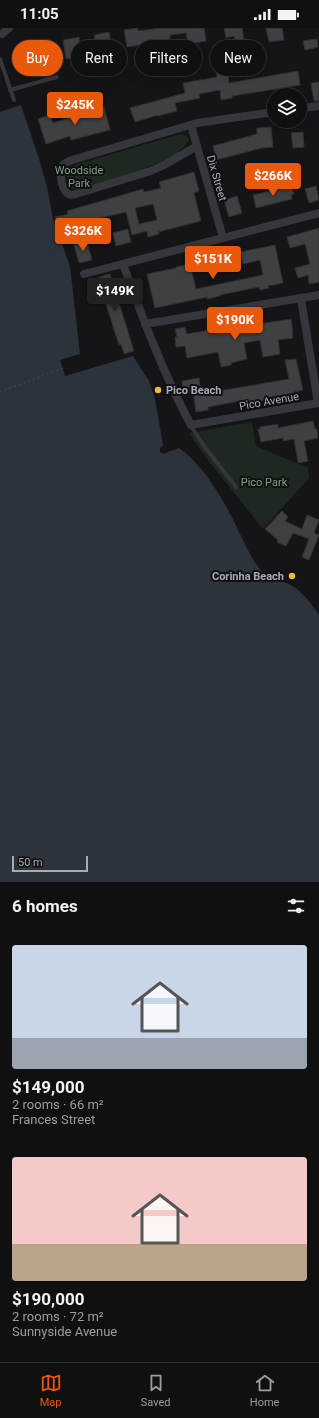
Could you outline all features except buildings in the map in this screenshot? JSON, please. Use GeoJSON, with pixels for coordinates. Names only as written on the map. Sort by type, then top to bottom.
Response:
{"type":"FeatureCollection","features":[{"type":"Feature","properties":{"kind":"street"},"geometry":{"type":"LineString","coordinates":[[0,34],[9,28]]}},
{"type":"Feature","properties":{"kind":"street"},"geometry":{"type":"LineString","coordinates":[[307,107],[319,106]]}},
{"type":"Feature","properties":{"kind":"street"},"geometry":{"type":"LineString","coordinates":[[197,146],[157,168],[133,177],[76,194],[71,195],[67,193],[63,185],[61,174],[62,167],[69,161],[206,121],[267,113]]}},
{"type":"Feature","properties":{"kind":"street","name":"Dix Street"},"geometry":{"type":"LineString","coordinates":[[191,125],[223,238]]}},
{"type":"Feature","properties":{"kind":"street"},"geometry":{"type":"LineString","coordinates":[[84,274],[319,213]]}},
{"type":"Feature","properties":{"kind":"street"},"geometry":{"type":"LineString","coordinates":[[123,264],[145,324],[176,397],[191,425]]}},
{"type":"Feature","properties":{"kind":"street"},"geometry":{"type":"LineString","coordinates":[[145,324],[319,295]]}},
{"type":"Feature","properties":{"kind":"street","name":"Pico Avenue"},"geometry":{"type":"LineString","coordinates":[[191,425],[318,403],[301,299]]}},
{"type":"Feature","properties":{"kind":"lane"},"geometry":{"type":"LineString","coordinates":[[0,59],[14,100]]}},
{"type":"Feature","properties":{"kind":"lane"},"geometry":{"type":"LineString","coordinates":[[10,90],[57,77]]}},
{"type":"Feature","properties":{"kind":"lane"},"geometry":{"type":"LineString","coordinates":[[191,425],[204,446],[236,487]]}},
{"type":"Feature","properties":{"kind":"path"},"geometry":{"type":"LineString","coordinates":[[0,392],[63,368]]}},
{"type":"Feature","properties":{"kind":"green space","name":"Woodside Park"},"geometry":{"type":"Polygon","coordinates":[[[181,134],[185,135],[189,139],[183,148],[171,157],[138,171],[74,190],[68,185],[66,179],[71,166],[181,134]]]}},
{"type":"Feature","properties":{"kind":"green space","name":"Pico Park"},"geometry":{"type":"Polygon","coordinates":[[[252,422],[256,446],[308,468],[309,478],[263,529],[207,459],[189,433],[252,422]]]}},
{"type":"Feature","properties":{"kind":"shaded area"},"geometry":{"type":"Polygon","coordinates":[[[21,105],[40,162],[47,187],[53,219],[70,266],[80,354],[60,360],[65,376],[133,356],[149,381],[155,399],[163,445],[160,448],[160,452],[163,454],[179,448],[198,465],[214,486],[260,570],[270,578],[289,584],[298,590],[319,615],[319,882],[0,882],[0,112],[21,105]]]}},
{"type":"Feature","properties":{"kind":"place","name":"Pico Beach"},"geometry":{"type":"Point","coordinates":[158,390]}},
{"type":"Feature","properties":{"kind":"place","name":"Corinha Beach"},"geometry":{"type":"Point","coordinates":[292,576]}}]}
